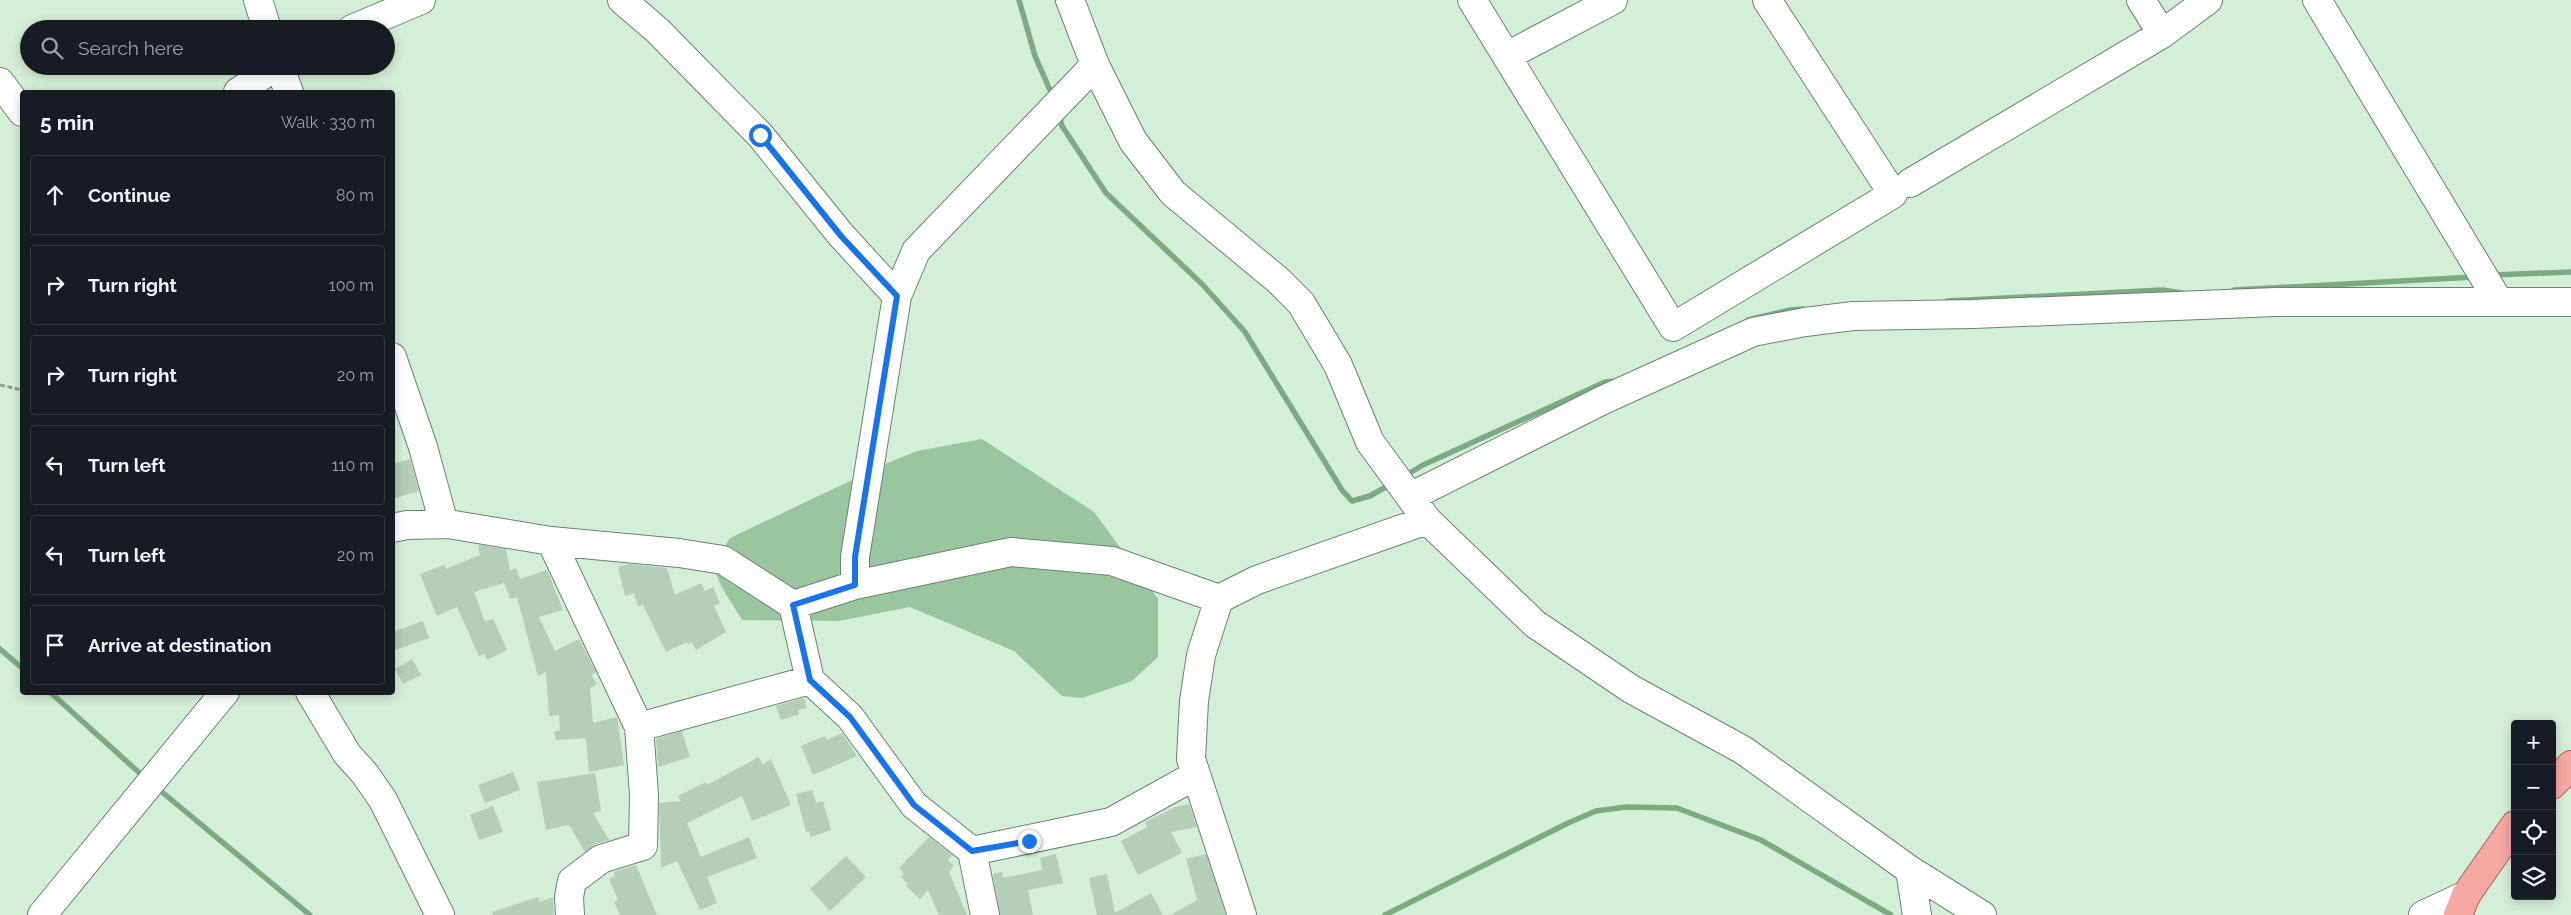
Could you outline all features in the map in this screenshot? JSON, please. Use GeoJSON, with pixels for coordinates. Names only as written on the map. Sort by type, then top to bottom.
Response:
{"type":"FeatureCollection","features":[{"type":"Feature","properties":{"kind":"main road"},"geometry":{"type":"LineString","coordinates":[[2556,781],[2571,765]]}},
{"type":"Feature","properties":{"kind":"main road"},"geometry":{"type":"LineString","coordinates":[[2462,905],[2511,831]]}},
{"type":"Feature","properties":{"kind":"street"},"geometry":{"type":"LineString","coordinates":[[258,0],[264,20]]}},
{"type":"Feature","properties":{"kind":"street"},"geometry":{"type":"LineString","coordinates":[[373,20],[421,0]]}},
{"type":"Feature","properties":{"kind":"street"},"geometry":{"type":"LineString","coordinates":[[622,0],[658,31],[760,135],[841,236],[897,296]]}},
{"type":"Feature","properties":{"kind":"street"},"geometry":{"type":"LineString","coordinates":[[1070,0],[1095,64],[1133,141],[1173,193],[1279,282],[1301,303],[1338,365],[1370,442],[1427,520],[1535,624],[1631,689],[1743,750],[1910,870],[1982,915]]}},
{"type":"Feature","properties":{"kind":"street"},"geometry":{"type":"LineString","coordinates":[[1472,0],[1672,327],[1892,194],[1767,0]]}},
{"type":"Feature","properties":{"kind":"street"},"geometry":{"type":"LineString","coordinates":[[1508,56],[1612,0]]}},
{"type":"Feature","properties":{"kind":"street"},"geometry":{"type":"LineString","coordinates":[[2141,0],[2162,34]]}},
{"type":"Feature","properties":{"kind":"street"},"geometry":{"type":"LineString","coordinates":[[1910,183],[2162,34],[2208,0]]}},
{"type":"Feature","properties":{"kind":"street"},"geometry":{"type":"LineString","coordinates":[[2318,0],[2499,302]]}},
{"type":"Feature","properties":{"kind":"street"},"geometry":{"type":"LineString","coordinates":[[855,585],[855,557],[897,296],[916,251],[1095,64]]}},
{"type":"Feature","properties":{"kind":"street"},"geometry":{"type":"LineString","coordinates":[[241,90],[264,75]]}},
{"type":"Feature","properties":{"kind":"street"},"geometry":{"type":"LineString","coordinates":[[281,75],[287,90]]}},
{"type":"Feature","properties":{"kind":"street"},"geometry":{"type":"LineString","coordinates":[[0,82],[20,109]]}},
{"type":"Feature","properties":{"kind":"street"},"geometry":{"type":"LineString","coordinates":[[1410,497],[1603,400],[1753,332],[1797,324],[1853,316],[1973,314],[2276,302],[2571,302]]}},
{"type":"Feature","properties":{"kind":"street"},"geometry":{"type":"LineString","coordinates":[[395,366],[423,447],[444,524]]}},
{"type":"Feature","properties":{"kind":"street"},"geometry":{"type":"LineString","coordinates":[[793,605],[855,585],[1011,552],[1112,561],[1219,598],[1257,580],[1427,520]]}},
{"type":"Feature","properties":{"kind":"street"},"geometry":{"type":"LineString","coordinates":[[395,527],[407,525],[444,524],[551,541],[724,560],[793,605],[810,680],[850,717],[914,805],[972,851],[985,915]]}},
{"type":"Feature","properties":{"kind":"street"},"geometry":{"type":"LineString","coordinates":[[551,541],[639,728],[644,795],[643,846],[601,858],[572,881],[569,897],[570,915]]}},
{"type":"Feature","properties":{"kind":"street"},"geometry":{"type":"LineString","coordinates":[[1219,598],[1200,655],[1194,701],[1191,759],[1242,915]]}},
{"type":"Feature","properties":{"kind":"street"},"geometry":{"type":"LineString","coordinates":[[639,728],[810,680]]}},
{"type":"Feature","properties":{"kind":"street"},"geometry":{"type":"LineString","coordinates":[[42,915],[223,695]]}},
{"type":"Feature","properties":{"kind":"street"},"geometry":{"type":"LineString","coordinates":[[312,695],[347,754],[365,774],[383,800],[440,915]]}},
{"type":"Feature","properties":{"kind":"street"},"geometry":{"type":"LineString","coordinates":[[972,851],[1110,822],[1196,775]]}},
{"type":"Feature","properties":{"kind":"street"},"geometry":{"type":"LineString","coordinates":[[1910,870],[1917,915]]}},
{"type":"Feature","properties":{"kind":"street"},"geometry":{"type":"LineString","coordinates":[[2423,915],[2462,905]]}},
{"type":"Feature","properties":{"kind":"path"},"geometry":{"type":"LineString","coordinates":[[0,385],[20,390]]}},
{"type":"Feature","properties":{"kind":"green space"},"geometry":{"type":"Polygon","coordinates":[[[982,439],[1094,512],[1158,599],[1158,657],[1132,681],[1082,698],[1062,696],[1014,651],[910,607],[839,621],[742,620],[721,586],[713,566],[730,538],[917,451],[982,439]]]}},
{"type":"Feature","properties":{"kind":"building"},"geometry":{"type":"Polygon","coordinates":[[[410,459],[419,491],[395,498],[395,463],[410,459]]]}},
{"type":"Feature","properties":{"kind":"building"},"geometry":{"type":"Polygon","coordinates":[[[478,546],[506,549],[510,571],[516,568],[520,579],[547,570],[563,610],[539,617],[555,651],[579,639],[596,672],[591,675],[597,684],[590,688],[593,723],[617,717],[624,765],[589,772],[586,738],[556,740],[554,732],[560,730],[559,715],[549,716],[546,672],[538,676],[517,597],[510,599],[504,583],[474,592],[485,622],[493,618],[507,650],[487,660],[484,654],[479,656],[457,607],[437,616],[420,574],[444,565],[446,569],[480,555],[478,546]]]}},
{"type":"Feature","properties":{"kind":"building"},"geometry":{"type":"Polygon","coordinates":[[[629,564],[667,568],[675,595],[701,583],[705,591],[713,587],[720,603],[714,606],[726,632],[696,650],[692,642],[688,644],[687,642],[666,652],[643,605],[638,606],[634,593],[625,596],[618,567],[629,564]]]}},
{"type":"Feature","properties":{"kind":"building"},"geometry":{"type":"Polygon","coordinates":[[[423,621],[429,638],[395,650],[395,631],[423,621]]]}},
{"type":"Feature","properties":{"kind":"building"},"geometry":{"type":"Polygon","coordinates":[[[412,659],[421,675],[403,684],[395,669],[412,659]]]}},
{"type":"Feature","properties":{"kind":"building"},"geometry":{"type":"Polygon","coordinates":[[[804,698],[807,708],[798,710],[799,714],[781,720],[776,706],[804,698]]]}},
{"type":"Feature","properties":{"kind":"building"},"geometry":{"type":"Polygon","coordinates":[[[682,731],[690,757],[658,767],[656,739],[682,731]]]}},
{"type":"Feature","properties":{"kind":"building"},"geometry":{"type":"Polygon","coordinates":[[[842,733],[857,756],[813,775],[801,746],[825,736],[827,740],[842,733]]]}},
{"type":"Feature","properties":{"kind":"building"},"geometry":{"type":"Polygon","coordinates":[[[759,757],[763,765],[771,759],[791,805],[752,821],[742,796],[687,823],[701,857],[749,837],[757,858],[707,877],[717,903],[700,910],[677,861],[661,868],[659,803],[681,801],[678,796],[706,782],[707,785],[759,757]]]}},
{"type":"Feature","properties":{"kind":"building"},"geometry":{"type":"Polygon","coordinates":[[[513,772],[520,790],[485,803],[478,785],[513,772]]]}},
{"type":"Feature","properties":{"kind":"building"},"geometry":{"type":"Polygon","coordinates":[[[595,773],[601,811],[593,813],[609,840],[596,844],[585,852],[569,825],[546,830],[537,782],[595,773]]]}},
{"type":"Feature","properties":{"kind":"building"},"geometry":{"type":"Polygon","coordinates":[[[812,790],[816,803],[823,801],[831,830],[811,837],[809,831],[806,832],[796,794],[812,790]]]}},
{"type":"Feature","properties":{"kind":"building"},"geometry":{"type":"Polygon","coordinates":[[[1189,804],[1197,827],[1171,832],[1182,853],[1138,875],[1121,841],[1147,827],[1145,822],[1175,807],[1189,804]]]}},
{"type":"Feature","properties":{"kind":"building"},"geometry":{"type":"Polygon","coordinates":[[[493,806],[503,832],[479,840],[470,815],[493,806]]]}},
{"type":"Feature","properties":{"kind":"building"},"geometry":{"type":"Polygon","coordinates":[[[929,837],[952,855],[948,860],[954,866],[949,872],[967,915],[939,915],[928,890],[920,899],[906,886],[908,884],[901,877],[904,873],[899,868],[929,837]]]}},
{"type":"Feature","properties":{"kind":"building"},"geometry":{"type":"Polygon","coordinates":[[[1056,854],[1063,883],[1028,890],[1033,915],[1000,915],[993,874],[1002,872],[1003,878],[1042,870],[1040,858],[1056,854]]]}},
{"type":"Feature","properties":{"kind":"building"},"geometry":{"type":"Polygon","coordinates":[[[1206,854],[1226,915],[1170,915],[1197,900],[1186,859],[1206,854]]]}},
{"type":"Feature","properties":{"kind":"building"},"geometry":{"type":"Polygon","coordinates":[[[846,856],[866,877],[830,911],[810,889],[846,856]]]}},
{"type":"Feature","properties":{"kind":"building"},"geometry":{"type":"Polygon","coordinates":[[[636,865],[657,915],[620,915],[614,902],[618,900],[609,879],[615,876],[614,872],[636,865]]]}},
{"type":"Feature","properties":{"kind":"building"},"geometry":{"type":"Polygon","coordinates":[[[1107,874],[1115,913],[1151,893],[1163,915],[1097,915],[1089,878],[1107,874]]]}},
{"type":"Feature","properties":{"kind":"building"},"geometry":{"type":"Polygon","coordinates":[[[538,897],[540,902],[553,897],[554,915],[493,915],[492,912],[538,897]]]}},
{"type":"Feature","properties":{"kind":"waterway"},"geometry":{"type":"LineString","coordinates":[[1019,0],[1035,56],[1053,97]]}},
{"type":"Feature","properties":{"kind":"waterway"},"geometry":{"type":"LineString","coordinates":[[1059,115],[1062,126],[1106,193],[1202,284],[1245,332],[1342,490],[1352,501],[1370,496],[1391,484]]}},
{"type":"Feature","properties":{"kind":"waterway"},"geometry":{"type":"LineString","coordinates":[[2493,275],[2571,272]]}},
{"type":"Feature","properties":{"kind":"waterway"},"geometry":{"type":"LineString","coordinates":[[2234,290],[2474,277]]}},
{"type":"Feature","properties":{"kind":"waterway"},"geometry":{"type":"LineString","coordinates":[[1947,301],[2162,290],[2182,293]]}},
{"type":"Feature","properties":{"kind":"waterway"},"geometry":{"type":"LineString","coordinates":[[1748,320],[1790,310],[1803,309]]}},
{"type":"Feature","properties":{"kind":"waterway"},"geometry":{"type":"LineString","coordinates":[[1403,477],[1423,465],[1605,382],[1615,381]]}},
{"type":"Feature","properties":{"kind":"waterway"},"geometry":{"type":"LineString","coordinates":[[0,649],[20,666]]}},
{"type":"Feature","properties":{"kind":"waterway"},"geometry":{"type":"LineString","coordinates":[[53,695],[145,778]]}},
{"type":"Feature","properties":{"kind":"waterway"},"geometry":{"type":"LineString","coordinates":[[156,787],[310,915]]}},
{"type":"Feature","properties":{"kind":"waterway"},"geometry":{"type":"LineString","coordinates":[[1385,915],[1568,823],[1596,811],[1626,807],[1677,808],[1761,840],[1891,915]]}},
{"type":"Feature","properties":{"kind":"route"},"geometry":{"type":"LineString","coordinates":[[760,135],[841,236],[897,296],[855,557],[855,585],[793,605],[810,680],[850,717],[914,805],[972,851],[1029,841]]}}]}
